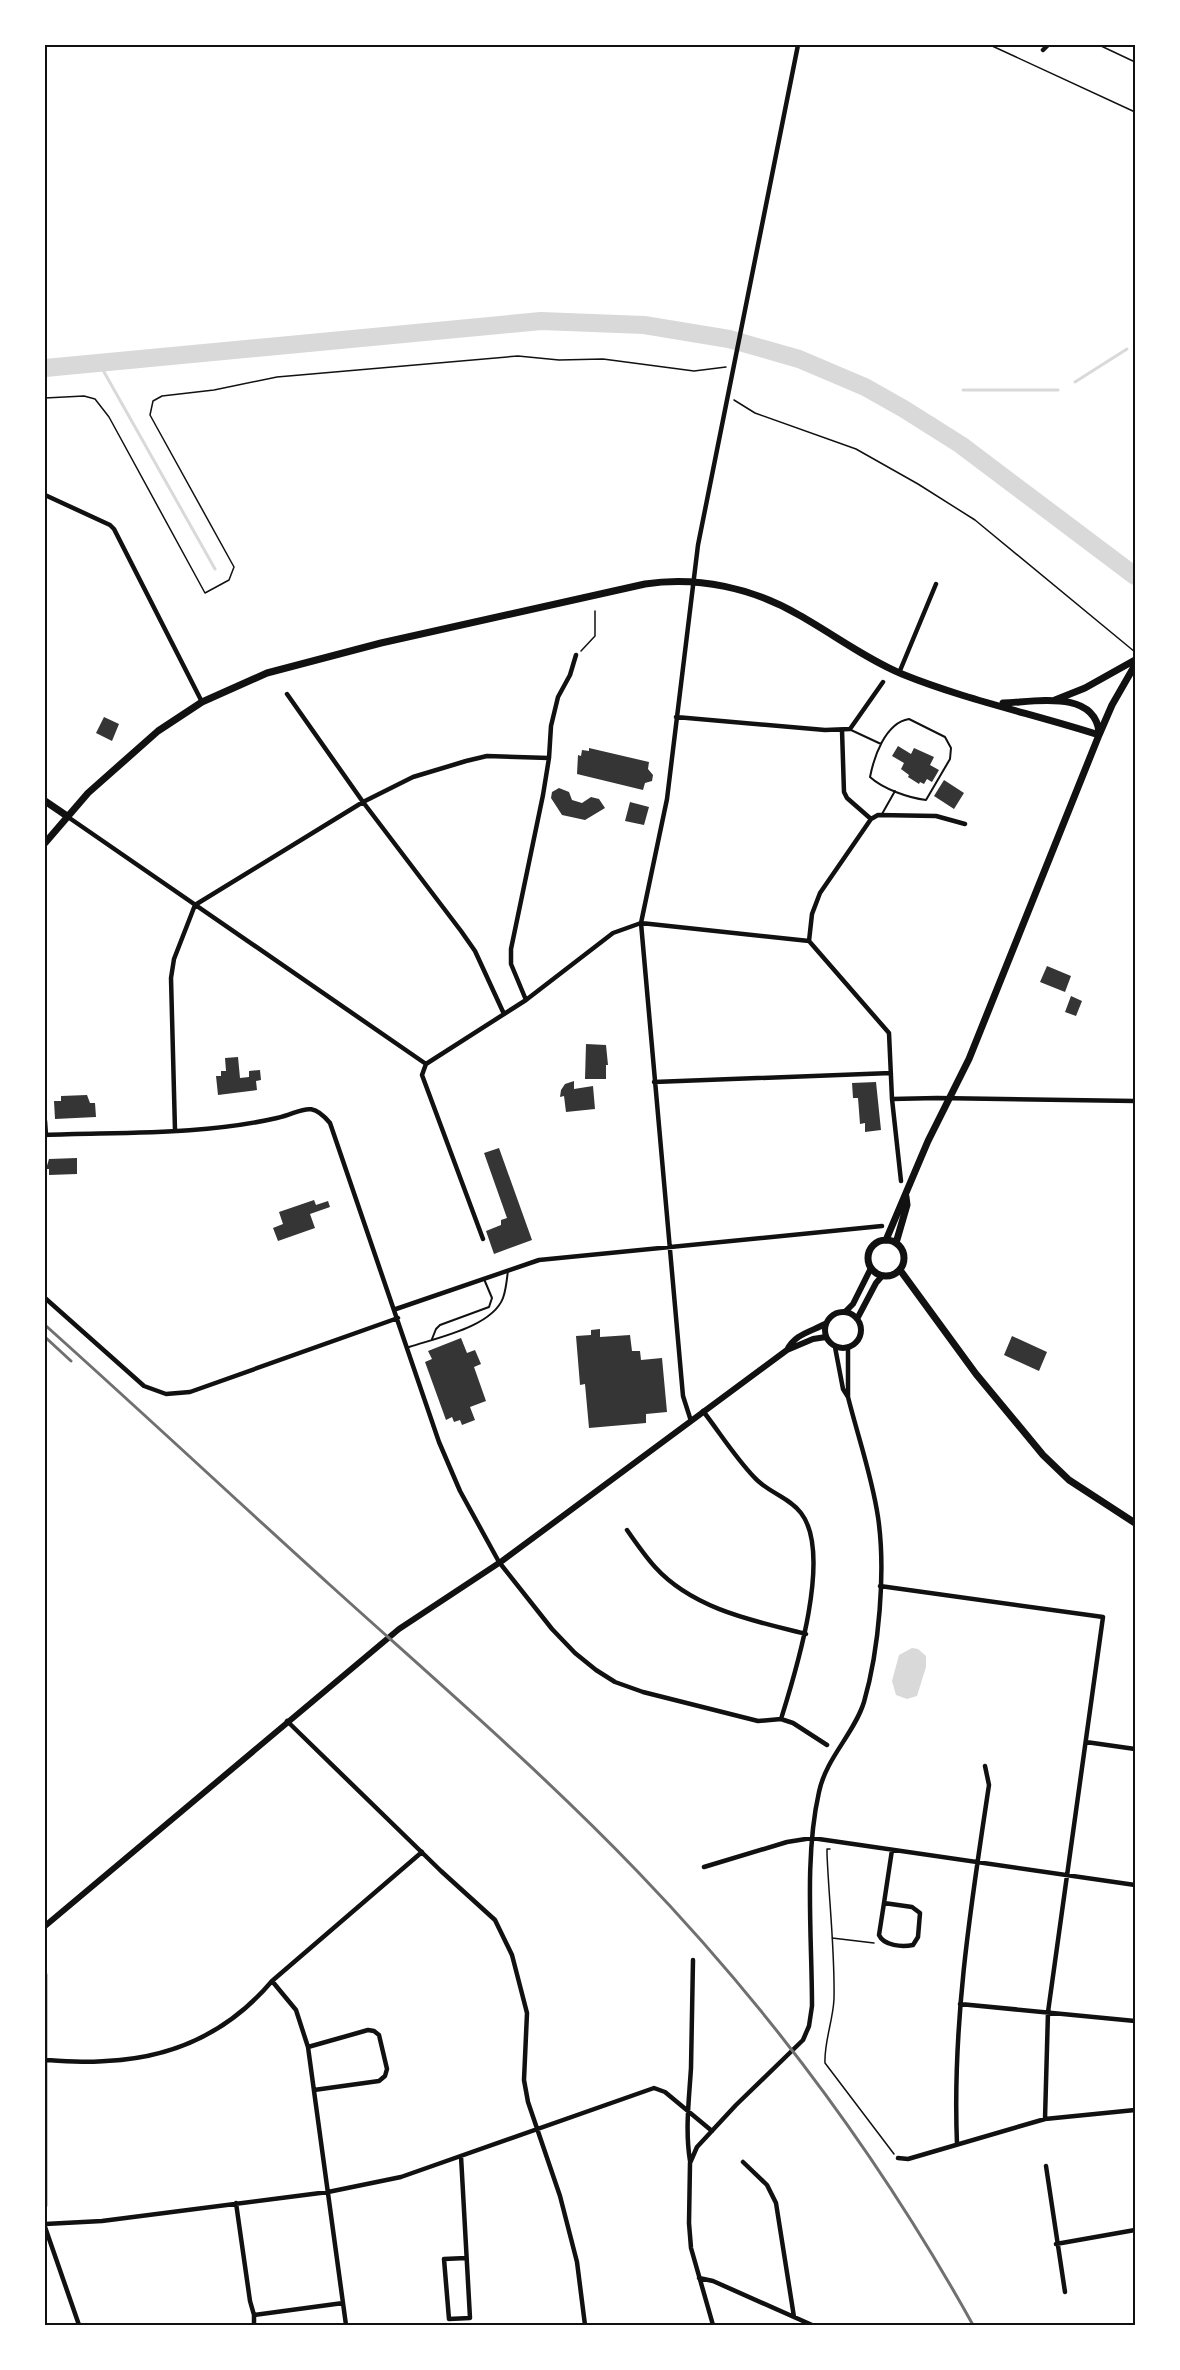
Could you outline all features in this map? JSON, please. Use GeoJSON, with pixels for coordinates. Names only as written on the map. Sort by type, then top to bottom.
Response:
{"type":"FeatureCollection","features":[{"type":"Feature","properties":{"kind":"main road"},"geometry":{"type":"LineString","coordinates":[[45,843],[67,816],[112,770],[158,731],[202,702],[267,673],[381,643],[645,584],[693,581],[718,585],[772,600],[899,673],[951,692],[1099,735]]}},
{"type":"Feature","properties":{"kind":"main road"},"geometry":{"type":"LineString","coordinates":[[1052,701],[1085,688],[1135,660]]}},
{"type":"Feature","properties":{"kind":"main road"},"geometry":{"type":"LineString","coordinates":[[886,1240],[928,1141],[969,1059],[1099,735],[1112,705],[1135,665]]}},
{"type":"Feature","properties":{"kind":"main road"},"geometry":{"type":"LineString","coordinates":[[995,704],[1072,702],[1086,709],[1096,720],[1099,735]]}},
{"type":"Feature","properties":{"kind":"main road"},"geometry":{"type":"LineString","coordinates":[[45,801],[67,816]]}},
{"type":"Feature","properties":{"kind":"main road"},"geometry":{"type":"LineString","coordinates":[[896,1243],[907,1205],[906,1197]]}},
{"type":"Feature","properties":{"kind":"main road"},"geometry":{"type":"LineString","coordinates":[[886,1240],[896,1243],[904,1256],[900,1270],[892,1275],[882,1276],[871,1268],[868,1262],[869,1251],[876,1243],[886,1240]]}},
{"type":"Feature","properties":{"kind":"main road"},"geometry":{"type":"LineString","coordinates":[[900,1270],[976,1374],[1042,1455],[1069,1480],[1135,1522]]}},
{"type":"Feature","properties":{"kind":"street"},"geometry":{"type":"LineString","coordinates":[[691,1421],[683,1396],[641,923],[654,852],[665,815],[700,534],[798,45]]}},
{"type":"Feature","properties":{"kind":"street"},"geometry":{"type":"LineString","coordinates":[[1043,50],[1048,45]]}},
{"type":"Feature","properties":{"kind":"street"},"geometry":{"type":"LineString","coordinates":[[45,495],[106,523],[114,529],[202,702]]}},
{"type":"Feature","properties":{"kind":"street"},"geometry":{"type":"LineString","coordinates":[[899,673],[936,584]]}},
{"type":"Feature","properties":{"kind":"street"},"geometry":{"type":"LineString","coordinates":[[526,1000],[511,964],[511,949],[549,758],[550,726],[558,697],[570,675],[576,656]]}},
{"type":"Feature","properties":{"kind":"street"},"geometry":{"type":"LineString","coordinates":[[676,717],[850,729],[883,682]]}},
{"type":"Feature","properties":{"kind":"street"},"geometry":{"type":"LineString","coordinates":[[287,694],[363,802],[475,951],[504,1014]]}},
{"type":"Feature","properties":{"kind":"street"},"geometry":{"type":"LineString","coordinates":[[842,730],[844,792],[847,798],[872,819]]}},
{"type":"Feature","properties":{"kind":"street"},"geometry":{"type":"LineString","coordinates":[[175,1130],[171,978],[174,958],[195,905],[363,802],[413,777],[487,756],[549,758]]}},
{"type":"Feature","properties":{"kind":"street"},"geometry":{"type":"LineString","coordinates":[[809,941],[812,914],[820,893],[872,819],[882,815],[936,816],[965,824]]}},
{"type":"Feature","properties":{"kind":"street"},"geometry":{"type":"LineString","coordinates":[[67,816],[426,1064]]}},
{"type":"Feature","properties":{"kind":"street"},"geometry":{"type":"LineString","coordinates":[[483,1239],[422,1076],[426,1064],[526,1000],[613,933],[641,923],[809,941],[889,1033],[892,1099],[901,1181]]}},
{"type":"Feature","properties":{"kind":"street"},"geometry":{"type":"LineString","coordinates":[[654,1082],[891,1073]]}},
{"type":"Feature","properties":{"kind":"street"},"geometry":{"type":"LineString","coordinates":[[892,1099],[1135,1101]]}},
{"type":"Feature","properties":{"kind":"street"},"geometry":{"type":"LineString","coordinates":[[45,1121],[45,1135],[175,1130],[262,1122],[306,1109],[317,1110],[330,1123],[446,1459],[460,1491],[499,1562],[552,1629],[575,1653],[615,1682],[643,1692],[758,1721],[771,1722],[781,1719],[793,1723],[827,1745]]}},
{"type":"Feature","properties":{"kind":"street"},"geometry":{"type":"LineString","coordinates":[[396,1309],[539,1260],[882,1226]]}},
{"type":"Feature","properties":{"kind":"street"},"geometry":{"type":"LineString","coordinates":[[845,1312],[857,1298],[871,1268]]}},
{"type":"Feature","properties":{"kind":"street"},"geometry":{"type":"LineString","coordinates":[[835,1347],[848,1348],[856,1342],[861,1333],[857,1318],[882,1276]]}},
{"type":"Feature","properties":{"kind":"street"},"geometry":{"type":"LineString","coordinates":[[45,1298],[144,1386],[166,1394],[190,1392],[398,1318]]}},
{"type":"Feature","properties":{"kind":"street"},"geometry":{"type":"LineString","coordinates":[[787,1350],[798,1336],[825,1324],[835,1314],[845,1312],[857,1318]]}},
{"type":"Feature","properties":{"kind":"street"},"geometry":{"type":"LineString","coordinates":[[690,2163],[697,2147],[803,2040],[807,2033],[812,2006],[812,1838],[819,1790],[863,1704],[876,1640],[881,1549],[878,1516],[848,1397],[843,1389],[835,1347],[826,1337],[825,1324]]}},
{"type":"Feature","properties":{"kind":"street"},"geometry":{"type":"LineString","coordinates":[[45,1926],[399,1629],[499,1562],[787,1350],[813,1339],[826,1337]]}},
{"type":"Feature","properties":{"kind":"street"},"geometry":{"type":"LineString","coordinates":[[848,1348],[848,1397]]}},
{"type":"Feature","properties":{"kind":"street"},"geometry":{"type":"LineString","coordinates":[[704,1411],[755,1479],[791,1503],[807,1521],[811,1534],[811,1599],[806,1634],[781,1719]]}},
{"type":"Feature","properties":{"kind":"street"},"geometry":{"type":"LineString","coordinates":[[627,1530],[655,1567],[687,1593],[737,1616],[806,1634]]}},
{"type":"Feature","properties":{"kind":"street"},"geometry":{"type":"LineString","coordinates":[[880,1586],[1103,1617],[1048,2012],[1045,2119]]}},
{"type":"Feature","properties":{"kind":"street"},"geometry":{"type":"LineString","coordinates":[[287,1722],[495,1920],[512,1955],[527,2013],[524,2080],[528,2102],[560,2196],[577,2262],[585,2325]]}},
{"type":"Feature","properties":{"kind":"street"},"geometry":{"type":"LineString","coordinates":[[1086,1742],[1135,1749]]}},
{"type":"Feature","properties":{"kind":"street"},"geometry":{"type":"LineString","coordinates":[[957,2144],[955,2078],[960,2004],[989,1785],[985,1766]]}},
{"type":"Feature","properties":{"kind":"street"},"geometry":{"type":"LineString","coordinates":[[704,1867],[787,1842],[812,1838],[1135,1885]]}},
{"type":"Feature","properties":{"kind":"street"},"geometry":{"type":"LineString","coordinates":[[884,1903],[917,1909],[920,1918],[918,1937],[913,1945],[880,1940],[879,1935],[892,1850]]}},
{"type":"Feature","properties":{"kind":"street"},"geometry":{"type":"LineString","coordinates":[[46,2060],[106,2062],[151,2056],[195,2042],[221,2028],[422,1852]]}},
{"type":"Feature","properties":{"kind":"street"},"geometry":{"type":"LineString","coordinates":[[693,1960],[691,2069],[687,2110],[687,2143],[690,2163],[689,2223],[699,2278],[713,2325]]}},
{"type":"Feature","properties":{"kind":"street"},"geometry":{"type":"LineString","coordinates":[[45,1974],[45,2206]]}},
{"type":"Feature","properties":{"kind":"street"},"geometry":{"type":"LineString","coordinates":[[272,1981],[296,2010],[308,2048],[346,2325]]}},
{"type":"Feature","properties":{"kind":"street"},"geometry":{"type":"LineString","coordinates":[[960,2004],[1135,2021]]}},
{"type":"Feature","properties":{"kind":"street"},"geometry":{"type":"LineString","coordinates":[[308,2048],[368,2030],[374,2031],[379,2035],[387,2069],[385,2076],[379,2081],[314,2090]]}},
{"type":"Feature","properties":{"kind":"street"},"geometry":{"type":"LineString","coordinates":[[79,2325],[45,2226],[102,2221],[328,2192],[401,2177],[654,2088],[665,2092],[712,2131]]}},
{"type":"Feature","properties":{"kind":"street"},"geometry":{"type":"LineString","coordinates":[[898,2158],[908,2159],[1045,2119],[1135,2110]]}},
{"type":"Feature","properties":{"kind":"street"},"geometry":{"type":"LineString","coordinates":[[461,2156],[470,2318],[449,2319],[444,2259],[466,2258]]}},
{"type":"Feature","properties":{"kind":"street"},"geometry":{"type":"LineString","coordinates":[[743,2162],[767,2185],[777,2203],[794,2317]]}},
{"type":"Feature","properties":{"kind":"street"},"geometry":{"type":"LineString","coordinates":[[1046,2166],[1065,2292]]}},
{"type":"Feature","properties":{"kind":"street"},"geometry":{"type":"LineString","coordinates":[[236,2203],[254,2325]]}},
{"type":"Feature","properties":{"kind":"street"},"geometry":{"type":"LineString","coordinates":[[1056,2244],[1135,2230]]}},
{"type":"Feature","properties":{"kind":"street"},"geometry":{"type":"LineString","coordinates":[[699,2278],[713,2281],[812,2325]]}},
{"type":"Feature","properties":{"kind":"street"},"geometry":{"type":"LineString","coordinates":[[254,2315],[344,2303]]}},
{"type":"Feature","properties":{"kind":"lane"},"geometry":{"type":"LineString","coordinates":[[912,719],[945,737],[951,748],[950,759],[926,800],[895,791],[870,777],[881,744],[900,722],[912,719]]}},
{"type":"Feature","properties":{"kind":"lane"},"geometry":{"type":"LineString","coordinates":[[850,729],[881,744]]}},
{"type":"Feature","properties":{"kind":"lane"},"geometry":{"type":"LineString","coordinates":[[882,815],[895,791]]}},
{"type":"Feature","properties":{"kind":"lane"},"geometry":{"type":"LineString","coordinates":[[409,1347],[476,1324],[497,1309],[503,1297],[508,1270]]}},
{"type":"Feature","properties":{"kind":"lane"},"geometry":{"type":"LineString","coordinates":[[432,1339],[440,1325],[489,1307],[492,1298],[484,1278]]}},
{"type":"Feature","properties":{"kind":"path"},"geometry":{"type":"LineString","coordinates":[[990,45],[1135,112]]}},
{"type":"Feature","properties":{"kind":"path"},"geometry":{"type":"LineString","coordinates":[[1099,45],[1135,62]]}},
{"type":"Feature","properties":{"kind":"path"},"geometry":{"type":"LineString","coordinates":[[45,398],[84,396],[95,399],[109,417],[205,593],[229,580],[234,567],[150,415],[153,401],[162,396],[214,390],[277,377],[518,356],[559,360],[603,359],[694,371],[734,366]]}},
{"type":"Feature","properties":{"kind":"path"},"geometry":{"type":"LineString","coordinates":[[727,398],[739,402],[755,413],[856,449],[918,484],[975,520],[1135,652]]}},
{"type":"Feature","properties":{"kind":"path"},"geometry":{"type":"LineString","coordinates":[[576,656],[595,636],[595,611]]}},
{"type":"Feature","properties":{"kind":"path"},"geometry":{"type":"LineString","coordinates":[[836,1849],[827,1849],[833,2014],[824,2053],[825,2063],[891,2152],[898,2158]]}},
{"type":"Feature","properties":{"kind":"path"},"geometry":{"type":"LineString","coordinates":[[831,1938],[873,1944],[880,1940]]}},
{"type":"Feature","properties":{"kind":"shaded area"},"geometry":{"type":"Polygon","coordinates":[[[912,1648],[918,1649],[926,1656],[926,1667],[917,1696],[907,1699],[896,1695],[892,1681],[899,1655],[912,1648]]]}},
{"type":"Feature","properties":{"kind":"building"},"geometry":{"type":"Polygon","coordinates":[[[104,717],[119,724],[112,741],[96,733],[104,717]]]}},
{"type":"Feature","properties":{"kind":"building"},"geometry":{"type":"Polygon","coordinates":[[[898,746],[911,754],[914,748],[934,757],[930,765],[939,770],[932,782],[927,779],[924,784],[920,782],[919,784],[908,777],[909,775],[901,769],[904,763],[892,756],[898,746]]]}},
{"type":"Feature","properties":{"kind":"building"},"geometry":{"type":"Polygon","coordinates":[[[589,748],[649,762],[648,769],[653,775],[652,781],[645,783],[643,790],[577,774],[578,755],[581,756],[582,750],[589,751],[589,748]]]}},
{"type":"Feature","properties":{"kind":"building"},"geometry":{"type":"Polygon","coordinates":[[[944,780],[964,793],[954,809],[934,796],[944,780]]]}},
{"type":"Feature","properties":{"kind":"building"},"geometry":{"type":"Polygon","coordinates":[[[559,788],[569,792],[572,800],[582,803],[591,797],[599,799],[605,808],[585,820],[562,815],[551,798],[552,792],[559,788]]]}},
{"type":"Feature","properties":{"kind":"building"},"geometry":{"type":"Polygon","coordinates":[[[630,802],[649,807],[644,825],[625,821],[630,802]]]}},
{"type":"Feature","properties":{"kind":"building"},"geometry":{"type":"Polygon","coordinates":[[[1047,966],[1071,976],[1065,992],[1040,982],[1047,966]]]}},
{"type":"Feature","properties":{"kind":"building"},"geometry":{"type":"Polygon","coordinates":[[[1071,996],[1082,1001],[1076,1016],[1065,1012],[1071,996]]]}},
{"type":"Feature","properties":{"kind":"building"},"geometry":{"type":"Polygon","coordinates":[[[586,1044],[606,1045],[608,1065],[606,1065],[606,1079],[585,1079],[586,1044]]]}},
{"type":"Feature","properties":{"kind":"building"},"geometry":{"type":"Polygon","coordinates":[[[238,1057],[240,1078],[249,1077],[249,1071],[260,1070],[261,1080],[256,1081],[257,1090],[218,1095],[216,1076],[221,1076],[221,1071],[226,1071],[225,1058],[238,1057]]]}},
{"type":"Feature","properties":{"kind":"building"},"geometry":{"type":"Polygon","coordinates":[[[574,1081],[574,1089],[593,1086],[595,1109],[566,1112],[564,1096],[560,1097],[561,1090],[565,1084],[574,1081]]]}},
{"type":"Feature","properties":{"kind":"building"},"geometry":{"type":"Polygon","coordinates":[[[876,1082],[881,1130],[865,1132],[865,1123],[860,1124],[858,1098],[853,1098],[852,1083],[876,1082]]]}},
{"type":"Feature","properties":{"kind":"building"},"geometry":{"type":"Polygon","coordinates":[[[87,1095],[90,1103],[95,1103],[96,1117],[55,1119],[54,1101],[61,1101],[61,1096],[87,1095]]]}},
{"type":"Feature","properties":{"kind":"building"},"geometry":{"type":"Polygon","coordinates":[[[499,1148],[532,1240],[494,1254],[486,1231],[501,1225],[501,1220],[507,1218],[484,1153],[499,1148]]]}},
{"type":"Feature","properties":{"kind":"building"},"geometry":{"type":"Polygon","coordinates":[[[77,1158],[77,1174],[49,1175],[49,1169],[46,1169],[49,1159],[77,1158]]]}},
{"type":"Feature","properties":{"kind":"building"},"geometry":{"type":"Polygon","coordinates":[[[314,1200],[316,1205],[328,1201],[330,1207],[310,1214],[315,1228],[278,1241],[273,1228],[283,1224],[279,1212],[314,1200]]]}},
{"type":"Feature","properties":{"kind":"building"},"geometry":{"type":"Polygon","coordinates":[[[600,1329],[600,1337],[630,1335],[632,1351],[640,1351],[641,1360],[662,1358],[667,1412],[646,1414],[646,1423],[589,1428],[585,1384],[580,1385],[576,1336],[591,1335],[591,1330],[600,1329]]]}},
{"type":"Feature","properties":{"kind":"building"},"geometry":{"type":"Polygon","coordinates":[[[1012,1336],[1047,1352],[1039,1371],[1004,1355],[1012,1336]]]}},
{"type":"Feature","properties":{"kind":"building"},"geometry":{"type":"Polygon","coordinates":[[[461,1338],[467,1353],[475,1350],[481,1364],[474,1367],[486,1401],[470,1407],[475,1420],[462,1425],[460,1420],[454,1422],[452,1417],[446,1420],[425,1362],[432,1359],[428,1351],[461,1338]]]}},
{"type":"Feature","properties":{"kind":"waterway"},"geometry":{"type":"LineString","coordinates":[[45,368],[541,321],[644,325],[729,339],[799,359],[865,387],[904,409],[961,445],[1135,576]]}},
{"type":"Feature","properties":{"kind":"waterway"},"geometry":{"type":"LineString","coordinates":[[1075,382],[1127,349]]}},
{"type":"Feature","properties":{"kind":"waterway"},"geometry":{"type":"LineString","coordinates":[[99,363],[215,569]]}},
{"type":"Feature","properties":{"kind":"waterway"},"geometry":{"type":"LineString","coordinates":[[963,390],[1058,390]]}},
{"type":"Feature","properties":{"kind":"waterway"},"geometry":{"type":"LineString","coordinates":[[929,425],[934,419]]}},
{"type":"Feature","properties":{"kind":"railway"},"geometry":{"type":"LineString","coordinates":[[45,1325],[294,1553],[448,1690],[601,1835],[686,1923],[777,2031],[861,2145],[901,2204],[973,2325]]}},
{"type":"Feature","properties":{"kind":"railway"},"geometry":{"type":"LineString","coordinates":[[45,1337],[71,1361]]}}]}
